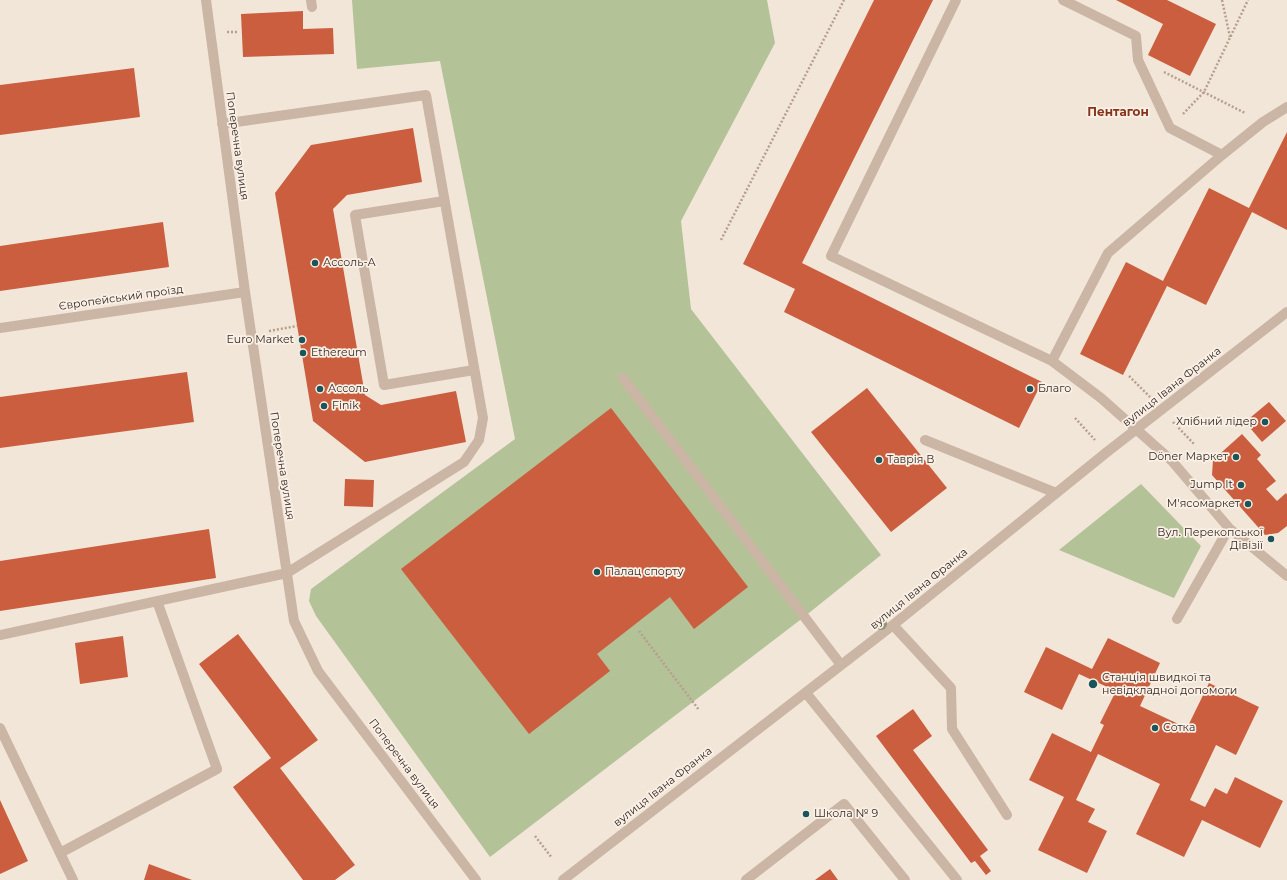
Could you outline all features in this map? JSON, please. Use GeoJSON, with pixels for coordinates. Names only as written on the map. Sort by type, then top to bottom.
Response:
{"type":"FeatureCollection","features":[{"type":"Feature","properties":{"kind":"street","name":"Поперечна вулиця"},"geometry":{"type":"LineString","coordinates":[[206,0],[244,292],[294,621],[318,671],[476,880]]}},
{"type":"Feature","properties":{"kind":"street"},"geometry":{"type":"LineString","coordinates":[[956,0],[831,256],[1052,361],[1101,398],[1172,461],[1229,528],[1287,575]]}},
{"type":"Feature","properties":{"kind":"street"},"geometry":{"type":"LineString","coordinates":[[1063,0],[1136,36],[1138,60],[1170,128],[1222,155]]}},
{"type":"Feature","properties":{"kind":"street"},"geometry":{"type":"LineString","coordinates":[[0,635],[286,573],[464,462],[479,440],[483,418],[426,95],[222,124]]}},
{"type":"Feature","properties":{"kind":"street"},"geometry":{"type":"LineString","coordinates":[[1052,361],[1108,253],[1222,155],[1263,122],[1287,107]]}},
{"type":"Feature","properties":{"kind":"street"},"geometry":{"type":"LineString","coordinates":[[444,201],[355,215],[384,385],[474,370]]}},
{"type":"Feature","properties":{"kind":"street","name":"Європейський проїзд"},"geometry":{"type":"LineString","coordinates":[[0,328],[244,292]]}},
{"type":"Feature","properties":{"kind":"street","name":"вулиця Івана Франка"},"geometry":{"type":"LineString","coordinates":[[566,879],[893,625],[1056,492],[1287,312]]}},
{"type":"Feature","properties":{"kind":"street"},"geometry":{"type":"LineString","coordinates":[[623,378],[841,665]]}},
{"type":"Feature","properties":{"kind":"street"},"geometry":{"type":"LineString","coordinates":[[926,440],[1056,492]]}},
{"type":"Feature","properties":{"kind":"street"},"geometry":{"type":"LineString","coordinates":[[1177,619],[1229,528]]}},
{"type":"Feature","properties":{"kind":"street"},"geometry":{"type":"LineString","coordinates":[[60,853],[217,768],[157,601]]}},
{"type":"Feature","properties":{"kind":"street"},"geometry":{"type":"LineString","coordinates":[[893,625],[951,688],[952,729],[1007,815]]}},
{"type":"Feature","properties":{"kind":"street"},"geometry":{"type":"LineString","coordinates":[[806,693],[957,880]]}},
{"type":"Feature","properties":{"kind":"street"},"geometry":{"type":"LineString","coordinates":[[0,728],[73,880]]}},
{"type":"Feature","properties":{"kind":"street"},"geometry":{"type":"LineString","coordinates":[[746,880],[844,804],[905,880]]}},
{"type":"Feature","properties":{"kind":"path"},"geometry":{"type":"LineString","coordinates":[[721,240],[844,0]]}},
{"type":"Feature","properties":{"kind":"path"},"geometry":{"type":"LineString","coordinates":[[1222,0],[1230,37]]}},
{"type":"Feature","properties":{"kind":"path"},"geometry":{"type":"LineString","coordinates":[[1170,128],[1204,92],[1248,0]]}},
{"type":"Feature","properties":{"kind":"path"},"geometry":{"type":"LineString","coordinates":[[1138,60],[1263,122]]}},
{"type":"Feature","properties":{"kind":"path"},"geometry":{"type":"LineString","coordinates":[[251,334],[297,326]]}},
{"type":"Feature","properties":{"kind":"path"},"geometry":{"type":"LineString","coordinates":[[1129,376],[1150,398]]}},
{"type":"Feature","properties":{"kind":"path"},"geometry":{"type":"LineString","coordinates":[[1075,418],[1096,440]]}},
{"type":"Feature","properties":{"kind":"path"},"geometry":{"type":"LineString","coordinates":[[1171,420],[1194,444]]}},
{"type":"Feature","properties":{"kind":"path"},"geometry":{"type":"LineString","coordinates":[[640,631],[699,710]]}},
{"type":"Feature","properties":{"kind":"path"},"geometry":{"type":"LineString","coordinates":[[535,836],[552,858]]}},
{"type":"Feature","properties":{"kind":"green space","name":"Палац спорту"},"geometry":{"type":"Polygon","coordinates":[[[352,0],[767,0],[775,43],[681,221],[691,309],[881,555],[804,617],[490,857],[316,616],[309,601],[311,589],[515,439],[440,61],[357,69],[352,0]]]}},
{"type":"Feature","properties":{"kind":"green space"},"geometry":{"type":"Polygon","coordinates":[[[1141,484],[1201,546],[1174,598],[1059,550],[1141,484]]]}},
{"type":"Feature","properties":{"kind":"building"},"geometry":{"type":"Polygon","coordinates":[[[874,0],[933,0],[802,263],[1042,382],[1019,428],[784,312],[795,289],[743,264],[874,0]]]}},
{"type":"Feature","properties":{"kind":"building"},"geometry":{"type":"Polygon","coordinates":[[[1116,0],[1167,0],[1216,24],[1190,76],[1148,55],[1163,24],[1116,0]]]}},
{"type":"Feature","properties":{"kind":"building"},"geometry":{"type":"Polygon","coordinates":[[[303,11],[303,29],[333,28],[334,54],[243,57],[241,14],[303,11]]]}},
{"type":"Feature","properties":{"kind":"building"},"geometry":{"type":"Polygon","coordinates":[[[134,68],[140,117],[0,135],[0,85],[134,68]]]}},
{"type":"Feature","properties":{"kind":"building","name":"Ассоль-А"},"geometry":{"type":"Polygon","coordinates":[[[413,128],[422,182],[347,195],[333,209],[365,395],[381,405],[456,391],[466,442],[365,462],[313,421],[275,193],[311,145],[413,128]]]}},
{"type":"Feature","properties":{"kind":"building"},"geometry":{"type":"Polygon","coordinates":[[[1287,132],[1287,230],[1252,212],[1206,305],[1167,286],[1123,375],[1080,354],[1126,262],[1163,281],[1209,188],[1249,208],[1287,132]]]}},
{"type":"Feature","properties":{"kind":"building"},"geometry":{"type":"Polygon","coordinates":[[[163,222],[169,267],[0,291],[0,246],[163,222]]]}},
{"type":"Feature","properties":{"kind":"building"},"geometry":{"type":"Polygon","coordinates":[[[187,372],[194,422],[0,448],[0,397],[187,372]]]}},
{"type":"Feature","properties":{"kind":"building","name":"Таврія В"},"geometry":{"type":"Polygon","coordinates":[[[867,388],[947,488],[891,532],[811,432],[867,388]]]}},
{"type":"Feature","properties":{"kind":"building","name":"Хлібний лідер"},"geometry":{"type":"Polygon","coordinates":[[[1269,402],[1286,421],[1262,442],[1245,422],[1269,402]]]}},
{"type":"Feature","properties":{"kind":"building"},"geometry":{"type":"Polygon","coordinates":[[[611,408],[748,587],[694,629],[670,597],[597,654],[610,671],[529,734],[401,569],[611,408]]]}},
{"type":"Feature","properties":{"kind":"building"},"geometry":{"type":"Polygon","coordinates":[[[1242,434],[1261,455],[1257,459],[1276,481],[1266,489],[1277,501],[1286,493],[1287,495],[1287,526],[1278,533],[1265,535],[1212,475],[1213,460],[1242,434]]]}},
{"type":"Feature","properties":{"kind":"building"},"geometry":{"type":"Polygon","coordinates":[[[345,479],[374,480],[373,507],[344,506],[345,479]]]}},
{"type":"Feature","properties":{"kind":"building"},"geometry":{"type":"Polygon","coordinates":[[[209,529],[216,578],[0,611],[0,561],[209,529]]]}},
{"type":"Feature","properties":{"kind":"building"},"geometry":{"type":"Polygon","coordinates":[[[238,634],[318,740],[280,768],[355,865],[335,880],[303,880],[233,787],[271,758],[199,664],[238,634]]]}},
{"type":"Feature","properties":{"kind":"building"},"geometry":{"type":"Polygon","coordinates":[[[123,636],[128,677],[80,684],[75,643],[123,636]]]}},
{"type":"Feature","properties":{"kind":"building"},"geometry":{"type":"Polygon","coordinates":[[[1108,638],[1160,663],[1140,706],[1187,728],[1209,683],[1259,707],[1236,755],[1216,745],[1190,800],[1205,807],[1215,788],[1227,794],[1235,777],[1283,801],[1260,848],[1202,820],[1184,857],[1136,834],[1160,784],[1098,754],[1076,800],[1095,809],[1088,822],[1107,831],[1087,873],[1038,850],[1064,797],[1029,780],[1052,733],[1091,752],[1104,725],[1100,723],[1116,691],[1079,674],[1062,710],[1024,692],[1046,647],[1092,669],[1108,638]]]}},
{"type":"Feature","properties":{"kind":"building"},"geometry":{"type":"Polygon","coordinates":[[[913,709],[932,736],[913,750],[988,850],[980,856],[991,871],[986,875],[975,861],[971,863],[876,736],[913,709]]]}},
{"type":"Feature","properties":{"kind":"building"},"geometry":{"type":"Polygon","coordinates":[[[0,800],[28,861],[0,874],[0,800]]]}},
{"type":"Feature","properties":{"kind":"building"},"geometry":{"type":"Polygon","coordinates":[[[149,864],[192,880],[144,880],[149,864]]]}},
{"type":"Feature","properties":{"kind":"building"},"geometry":{"type":"Polygon","coordinates":[[[830,869],[838,880],[815,880],[830,869]]]}},
{"type":"Feature","properties":{"kind":"place","name":"Ассоль-А"},"geometry":{"type":"Point","coordinates":[315,263]}},
{"type":"Feature","properties":{"kind":"place","name":"Euro Market"},"geometry":{"type":"Point","coordinates":[302,340]}},
{"type":"Feature","properties":{"kind":"place","name":"Ethereum"},"geometry":{"type":"Point","coordinates":[303,353]}},
{"type":"Feature","properties":{"kind":"place","name":"Ассоль"},"geometry":{"type":"Point","coordinates":[320,389]}},
{"type":"Feature","properties":{"kind":"place","name":"Благо"},"geometry":{"type":"Point","coordinates":[1030,389]}},
{"type":"Feature","properties":{"kind":"place","name":"Finik"},"geometry":{"type":"Point","coordinates":[324,406]}},
{"type":"Feature","properties":{"kind":"place","name":"Хлібний лідер"},"geometry":{"type":"Point","coordinates":[1265,422]}},
{"type":"Feature","properties":{"kind":"place","name":"Döner Маркет"},"geometry":{"type":"Point","coordinates":[1236,457]}},
{"type":"Feature","properties":{"kind":"place","name":"Таврія В"},"geometry":{"type":"Point","coordinates":[879,460]}},
{"type":"Feature","properties":{"kind":"place","name":"Jump It"},"geometry":{"type":"Point","coordinates":[1241,485]}},
{"type":"Feature","properties":{"kind":"place","name":"М'ясомаркет"},"geometry":{"type":"Point","coordinates":[1248,504]}},
{"type":"Feature","properties":{"kind":"place","name":"Вул. Перекопської Дівізії"},"geometry":{"type":"Point","coordinates":[1271,539]}},
{"type":"Feature","properties":{"kind":"place","name":"Палац спорту"},"geometry":{"type":"Point","coordinates":[597,572]}},
{"type":"Feature","properties":{"kind":"place","name":"Станція швидкої та невідкладної допомоги"},"geometry":{"type":"Point","coordinates":[1093,684]}},
{"type":"Feature","properties":{"kind":"place","name":"Сотка"},"geometry":{"type":"Point","coordinates":[1155,728]}},
{"type":"Feature","properties":{"kind":"place","name":"Школа № 9"},"geometry":{"type":"Point","coordinates":[806,814]}},
{"type":"Feature","properties":{"kind":"district","name":"Пентагон"},"geometry":{"type":"Point","coordinates":[1118,112]}}]}
